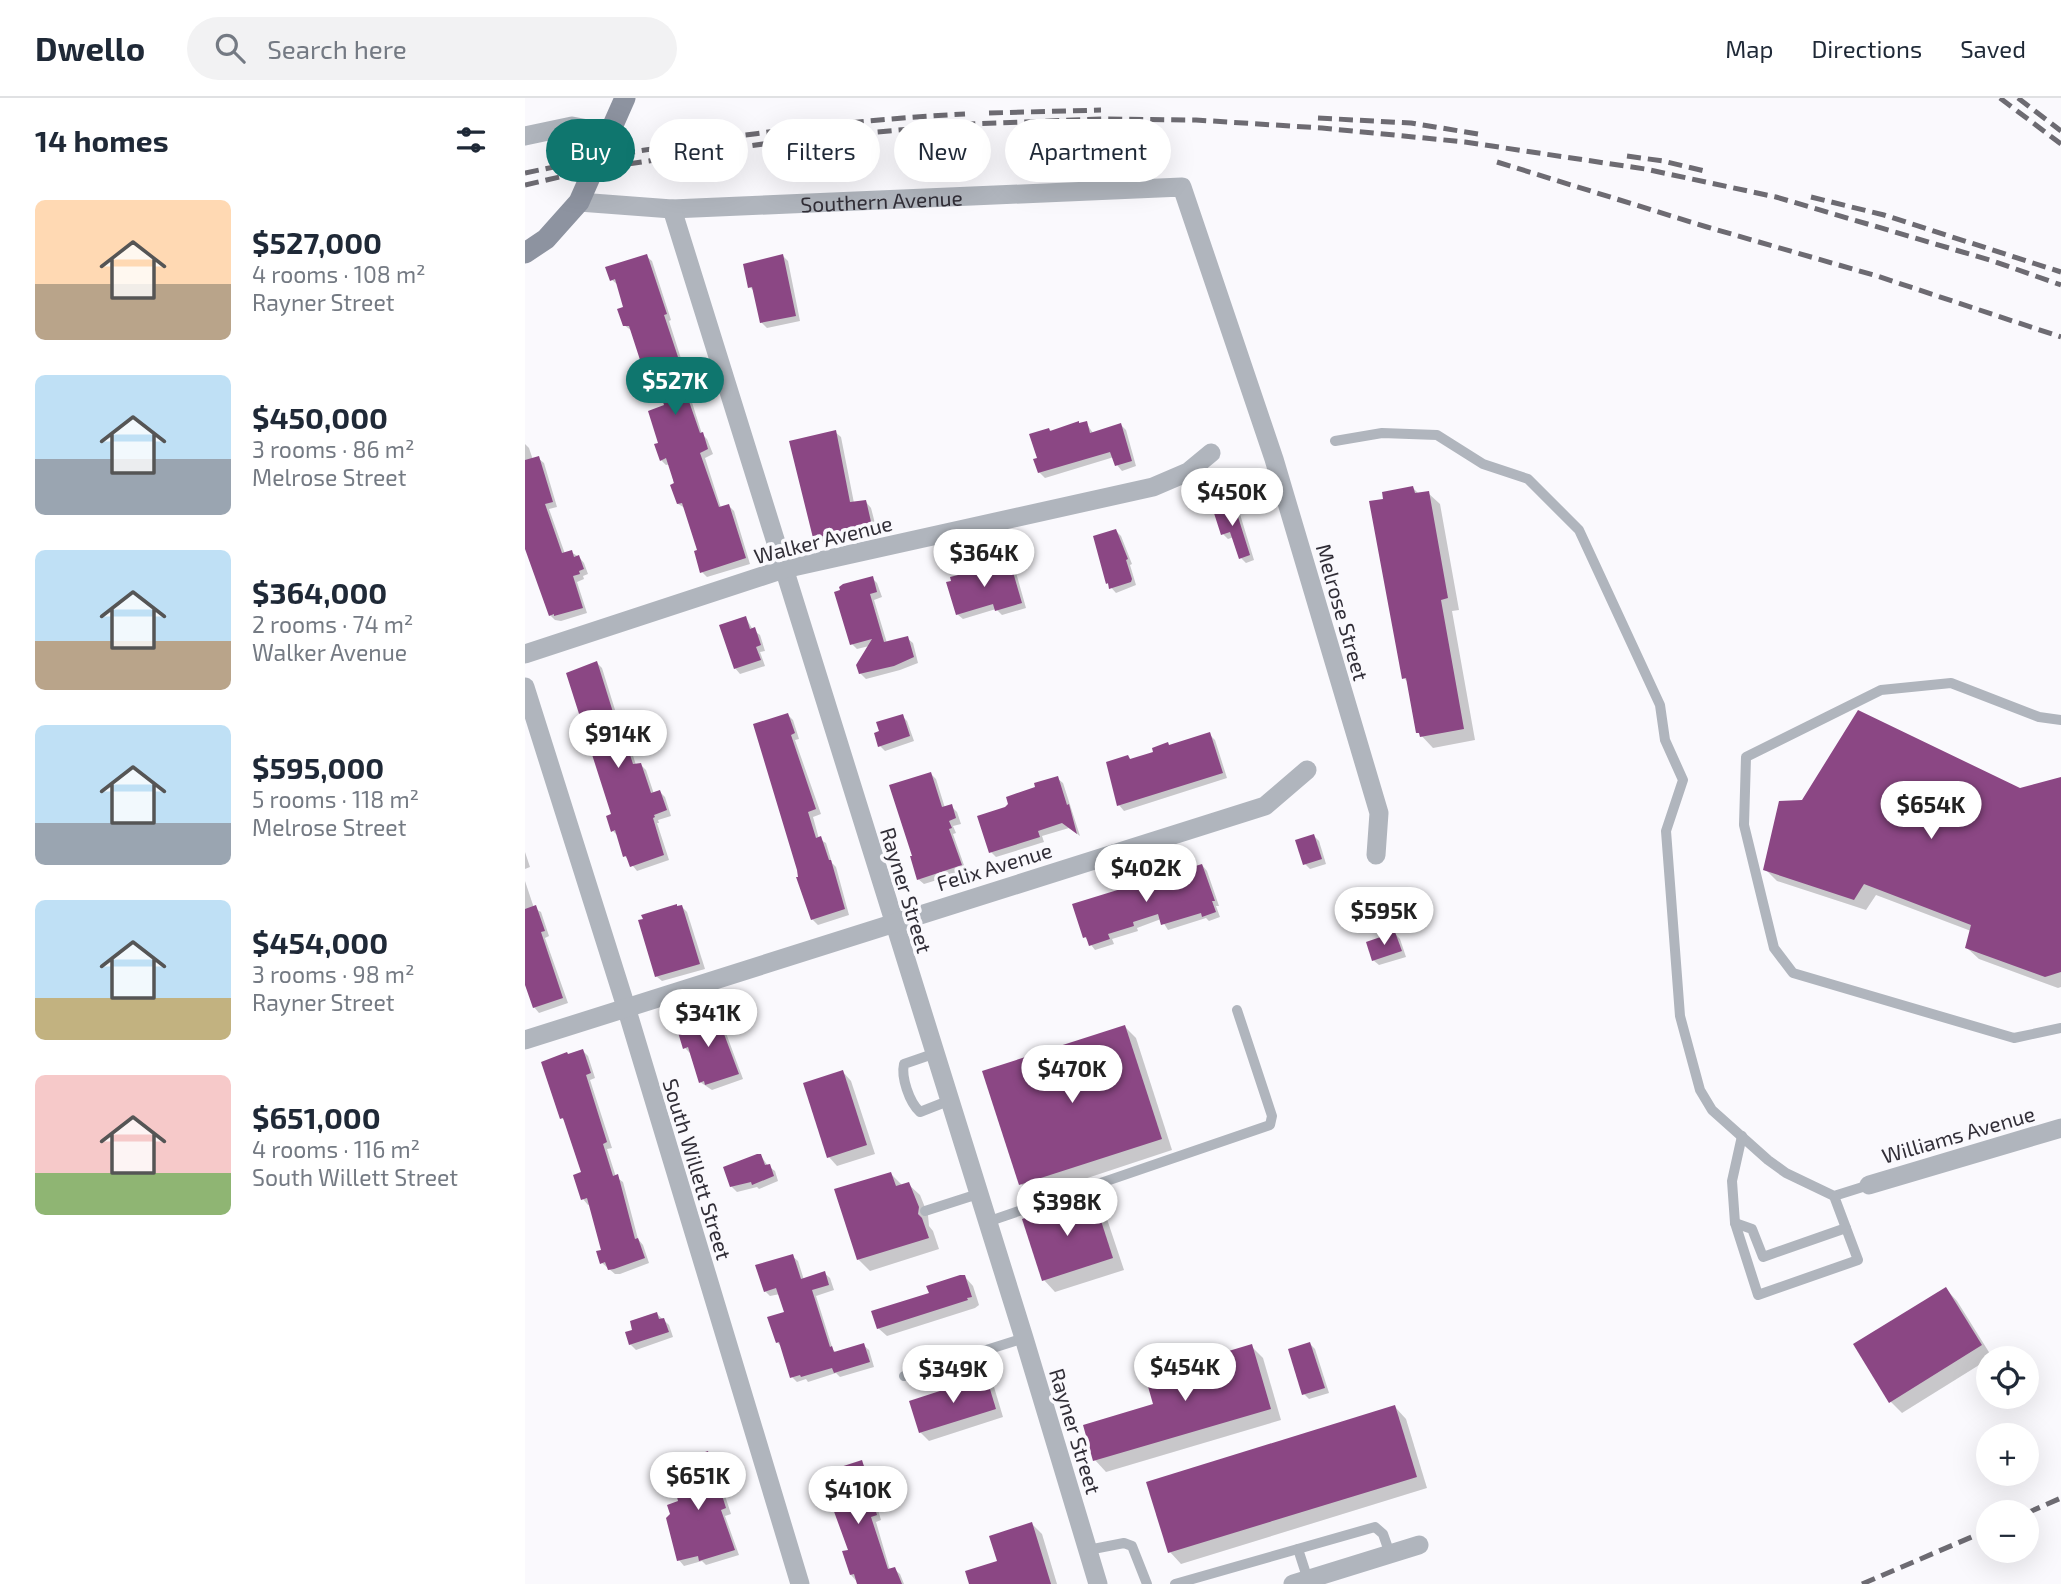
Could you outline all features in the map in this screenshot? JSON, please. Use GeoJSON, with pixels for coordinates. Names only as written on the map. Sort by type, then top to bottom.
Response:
{"type":"FeatureCollection","features":[{"type":"Feature","properties":{"kind":"main road"},"geometry":{"type":"LineString","coordinates":[[616,119],[625,98]]}},
{"type":"Feature","properties":{"kind":"main road"},"geometry":{"type":"LineString","coordinates":[[525,253],[546,239],[579,202],[588,182]]}},
{"type":"Feature","properties":{"kind":"street"},"geometry":{"type":"LineString","coordinates":[[525,136],[546,132]]}},
{"type":"Feature","properties":{"kind":"street","name":"Southern Avenue"},"geometry":{"type":"LineString","coordinates":[[579,202],[672,209],[1182,187]]}},
{"type":"Feature","properties":{"kind":"street","name":"Melrose Street"},"geometry":{"type":"LineString","coordinates":[[1182,187],[1274,459],[1378,813],[1376,855]]}},
{"type":"Feature","properties":{"kind":"street","name":"Rayner Street"},"geometry":{"type":"LineString","coordinates":[[672,209],[933,1054],[1024,1338],[1098,1584]]}},
{"type":"Feature","properties":{"kind":"street","name":"Walker Avenue"},"geometry":{"type":"LineString","coordinates":[[525,654],[784,569],[1153,487],[1188,472],[1211,453]]}},
{"type":"Feature","properties":{"kind":"street","name":"South Willett Street"},"geometry":{"type":"LineString","coordinates":[[525,687],[626,1007],[800,1584]]}},
{"type":"Feature","properties":{"kind":"street","name":"Felix Avenue"},"geometry":{"type":"LineString","coordinates":[[525,1040],[1265,806],[1307,770]]}},
{"type":"Feature","properties":{"kind":"street","name":"Williams Avenue"},"geometry":{"type":"LineString","coordinates":[[1869,1185],[2061,1128]]}},
{"type":"Feature","properties":{"kind":"street"},"geometry":{"type":"LineString","coordinates":[[1301,1582],[1419,1545]]}},
{"type":"Feature","properties":{"kind":"lane"},"geometry":{"type":"LineString","coordinates":[[1335,441],[1382,433],[1437,435],[1483,464],[1528,479],[1579,530],[1660,705],[1665,740],[1683,780],[1666,831],[1680,1016],[1700,1090],[1712,1110],[1786,1173],[1834,1196],[1869,1185]]}},
{"type":"Feature","properties":{"kind":"lane"},"geometry":{"type":"LineString","coordinates":[[2061,720],[2039,717],[1951,683],[1881,690],[1746,757],[1744,825],[1774,948],[1793,973],[2014,1038],[2061,1028]]}},
{"type":"Feature","properties":{"kind":"lane"},"geometry":{"type":"LineString","coordinates":[[987,1223],[1270,1125],[1272,1116],[1237,1010]]}},
{"type":"Feature","properties":{"kind":"lane"},"geometry":{"type":"LineString","coordinates":[[933,1054],[904,1064],[902,1072],[915,1107],[920,1112],[949,1101]]}},
{"type":"Feature","properties":{"kind":"lane"},"geometry":{"type":"LineString","coordinates":[[1742,1136],[1732,1181],[1735,1223],[1758,1295],[1858,1260],[1834,1196]]}},
{"type":"Feature","properties":{"kind":"lane"},"geometry":{"type":"LineString","coordinates":[[925,1211],[978,1195]]}},
{"type":"Feature","properties":{"kind":"lane"},"geometry":{"type":"LineString","coordinates":[[1735,1223],[1752,1230],[1763,1256],[1846,1228]]}},
{"type":"Feature","properties":{"kind":"lane"},"geometry":{"type":"LineString","coordinates":[[904,1376],[1024,1338]]}},
{"type":"Feature","properties":{"kind":"lane"},"geometry":{"type":"LineString","coordinates":[[1175,1584],[1375,1527],[1383,1534],[1390,1554]]}},
{"type":"Feature","properties":{"kind":"lane"},"geometry":{"type":"LineString","coordinates":[[1088,1550],[1124,1543],[1132,1546],[1147,1584]]}},
{"type":"Feature","properties":{"kind":"lane"},"geometry":{"type":"LineString","coordinates":[[1299,1549],[1301,1582]]}},
{"type":"Feature","properties":{"kind":"lane"},"geometry":{"type":"LineString","coordinates":[[1215,1573],[1219,1584]]}},
{"type":"Feature","properties":{"kind":"building"},"geometry":{"type":"Polygon","coordinates":[[[647,254],[687,384],[684,387],[708,449],[700,453],[719,507],[729,504],[746,558],[700,573],[694,551],[697,550],[682,503],[677,504],[670,485],[674,483],[666,458],[660,461],[654,444],[658,443],[648,411],[664,405],[649,360],[641,363],[629,326],[623,326],[617,309],[623,307],[615,279],[610,281],[605,267],[647,254]]]}},
{"type":"Feature","properties":{"kind":"building"},"geometry":{"type":"Polygon","coordinates":[[[783,254],[796,316],[760,323],[752,287],[748,288],[743,264],[783,254]]]}},
{"type":"Feature","properties":{"kind":"building"},"geometry":{"type":"Polygon","coordinates":[[[1087,421],[1090,433],[1121,423],[1132,461],[1115,466],[1110,452],[1038,473],[1033,459],[1037,458],[1029,434],[1049,428],[1050,431],[1087,421]]]}},
{"type":"Feature","properties":{"kind":"building"},"geometry":{"type":"Polygon","coordinates":[[[836,430],[850,502],[866,500],[872,526],[813,538],[789,441],[836,430]]]}},
{"type":"Feature","properties":{"kind":"building"},"geometry":{"type":"Polygon","coordinates":[[[539,456],[553,502],[545,504],[562,553],[572,550],[574,557],[579,555],[584,569],[573,576],[583,608],[554,616],[549,616],[525,549],[525,460],[539,456]]]}},
{"type":"Feature","properties":{"kind":"building"},"geometry":{"type":"Polygon","coordinates":[[[1413,486],[1415,493],[1429,491],[1448,598],[1441,600],[1464,729],[1420,737],[1419,733],[1416,733],[1406,678],[1402,679],[1369,501],[1383,499],[1382,492],[1413,486]]]}},
{"type":"Feature","properties":{"kind":"building"},"geometry":{"type":"Polygon","coordinates":[[[1234,504],[1250,555],[1239,559],[1230,532],[1221,535],[1213,510],[1234,504]]]}},
{"type":"Feature","properties":{"kind":"building"},"geometry":{"type":"Polygon","coordinates":[[[1116,529],[1128,559],[1126,560],[1132,579],[1131,582],[1109,589],[1093,536],[1116,529]]]}},
{"type":"Feature","properties":{"kind":"building"},"geometry":{"type":"Polygon","coordinates":[[[1010,562],[1022,603],[995,611],[993,604],[956,615],[946,582],[951,581],[950,577],[1010,562]]]}},
{"type":"Feature","properties":{"kind":"building"},"geometry":{"type":"Polygon","coordinates":[[[873,576],[877,592],[870,594],[884,642],[908,636],[914,657],[894,666],[859,674],[856,665],[872,639],[850,645],[834,592],[840,590],[839,587],[843,584],[873,576]]]}},
{"type":"Feature","properties":{"kind":"building"},"geometry":{"type":"Polygon","coordinates":[[[746,616],[750,629],[755,627],[761,645],[756,647],[761,660],[734,669],[719,625],[746,616]]]}},
{"type":"Feature","properties":{"kind":"building"},"geometry":{"type":"Polygon","coordinates":[[[597,661],[617,725],[620,724],[633,764],[641,763],[651,793],[660,790],[667,810],[654,815],[653,818],[664,855],[630,867],[626,856],[623,857],[615,830],[611,832],[606,816],[611,814],[566,673],[597,661]]]}},
{"type":"Feature","properties":{"kind":"building"},"geometry":{"type":"Polygon","coordinates":[[[1858,710],[2020,788],[2061,777],[2061,972],[2045,977],[1965,948],[1971,925],[1864,884],[1854,900],[1763,870],[1779,801],[1802,800],[1858,710]]]}},
{"type":"Feature","properties":{"kind":"building"},"geometry":{"type":"Polygon","coordinates":[[[788,713],[795,733],[791,735],[816,809],[808,812],[816,838],[821,836],[831,860],[845,909],[811,920],[796,877],[797,870],[753,724],[788,713]]]}},
{"type":"Feature","properties":{"kind":"building"},"geometry":{"type":"Polygon","coordinates":[[[903,714],[910,736],[878,747],[874,733],[879,731],[876,722],[903,714]]]}},
{"type":"Feature","properties":{"kind":"building"},"geometry":{"type":"Polygon","coordinates":[[[1210,732],[1223,773],[1117,806],[1106,762],[1128,755],[1130,759],[1153,752],[1152,748],[1168,742],[1169,745],[1210,732]]]}},
{"type":"Feature","properties":{"kind":"building"},"geometry":{"type":"Polygon","coordinates":[[[931,772],[942,807],[952,804],[956,818],[949,821],[952,828],[949,829],[962,865],[917,880],[889,785],[931,772]]]}},
{"type":"Feature","properties":{"kind":"building"},"geometry":{"type":"Polygon","coordinates":[[[1058,776],[1077,834],[1062,823],[1038,831],[1040,837],[989,853],[977,816],[1005,807],[1008,804],[1006,797],[1035,787],[1034,783],[1058,776]]]}},
{"type":"Feature","properties":{"kind":"building"},"geometry":{"type":"Polygon","coordinates":[[[1314,834],[1322,859],[1303,865],[1295,840],[1314,834]]]}},
{"type":"Feature","properties":{"kind":"building"},"geometry":{"type":"Polygon","coordinates":[[[1202,864],[1215,901],[1212,901],[1216,912],[1202,917],[1201,913],[1161,925],[1158,914],[1133,922],[1134,926],[1108,934],[1110,939],[1089,946],[1086,937],[1083,938],[1072,904],[1202,864]]]}},
{"type":"Feature","properties":{"kind":"building"},"geometry":{"type":"Polygon","coordinates":[[[677,904],[682,905],[700,964],[655,977],[638,920],[643,919],[641,915],[677,904]]]}},
{"type":"Feature","properties":{"kind":"building"},"geometry":{"type":"Polygon","coordinates":[[[536,905],[545,931],[541,932],[563,998],[533,1008],[525,985],[525,909],[536,905]]]}},
{"type":"Feature","properties":{"kind":"building"},"geometry":{"type":"Polygon","coordinates":[[[1395,932],[1402,951],[1372,961],[1366,942],[1395,932]]]}},
{"type":"Feature","properties":{"kind":"building"},"geometry":{"type":"Polygon","coordinates":[[[708,1014],[718,1018],[739,1074],[705,1085],[704,1081],[699,1083],[688,1047],[683,1049],[677,1029],[680,1027],[679,1023],[708,1014]]]}},
{"type":"Feature","properties":{"kind":"building"},"geometry":{"type":"Polygon","coordinates":[[[1125,1025],[1162,1139],[1019,1185],[982,1071],[1125,1025]]]}},
{"type":"Feature","properties":{"kind":"building"},"geometry":{"type":"Polygon","coordinates":[[[583,1049],[591,1073],[586,1075],[607,1142],[603,1144],[613,1176],[618,1174],[635,1239],[638,1238],[645,1258],[608,1270],[605,1262],[600,1264],[596,1251],[601,1250],[587,1198],[581,1200],[573,1175],[581,1172],[541,1062],[583,1049]]]}},
{"type":"Feature","properties":{"kind":"building"},"geometry":{"type":"Polygon","coordinates":[[[843,1070],[867,1145],[827,1158],[803,1083],[843,1070]]]}},
{"type":"Feature","properties":{"kind":"building"},"geometry":{"type":"Polygon","coordinates":[[[761,1154],[765,1165],[770,1164],[774,1176],[752,1185],[751,1182],[730,1187],[723,1167],[761,1154]]]}},
{"type":"Feature","properties":{"kind":"building"},"geometry":{"type":"Polygon","coordinates":[[[891,1172],[896,1186],[909,1182],[919,1207],[918,1214],[929,1238],[857,1260],[834,1189],[891,1172]]]}},
{"type":"Feature","properties":{"kind":"building"},"geometry":{"type":"Polygon","coordinates":[[[1093,1196],[1113,1258],[1042,1281],[1022,1219],[1093,1196]]]}},
{"type":"Feature","properties":{"kind":"building"},"geometry":{"type":"Polygon","coordinates":[[[793,1254],[801,1279],[825,1271],[829,1285],[812,1290],[830,1347],[832,1346],[834,1352],[864,1343],[870,1362],[834,1373],[832,1368],[790,1378],[779,1342],[776,1343],[767,1317],[784,1312],[776,1288],[764,1292],[755,1265],[793,1254]]]}},
{"type":"Feature","properties":{"kind":"building"},"geometry":{"type":"Polygon","coordinates":[[[965,1275],[972,1297],[967,1298],[968,1300],[877,1329],[871,1311],[929,1293],[926,1286],[965,1275]]]}},
{"type":"Feature","properties":{"kind":"building"},"geometry":{"type":"Polygon","coordinates":[[[1946,1287],[1982,1345],[1976,1346],[1976,1349],[1889,1403],[1853,1344],[1946,1287]]]}},
{"type":"Feature","properties":{"kind":"building"},"geometry":{"type":"Polygon","coordinates":[[[657,1312],[659,1319],[664,1318],[669,1332],[629,1345],[625,1332],[632,1330],[630,1321],[657,1312]]]}},
{"type":"Feature","properties":{"kind":"building"},"geometry":{"type":"Polygon","coordinates":[[[1310,1342],[1325,1388],[1302,1395],[1288,1349],[1310,1342]]]}},
{"type":"Feature","properties":{"kind":"building"},"geometry":{"type":"Polygon","coordinates":[[[1252,1344],[1271,1409],[1093,1461],[1083,1425],[1153,1404],[1145,1376],[1252,1344]]]}},
{"type":"Feature","properties":{"kind":"building"},"geometry":{"type":"Polygon","coordinates":[[[986,1376],[996,1409],[919,1433],[909,1401],[986,1376]]]}},
{"type":"Feature","properties":{"kind":"building"},"geometry":{"type":"Polygon","coordinates":[[[1395,1405],[1417,1477],[1168,1553],[1146,1482],[1395,1405]]]}},
{"type":"Feature","properties":{"kind":"building"},"geometry":{"type":"Polygon","coordinates":[[[708,1451],[726,1508],[721,1510],[735,1550],[699,1561],[698,1556],[677,1561],[666,1518],[670,1514],[667,1505],[678,1501],[676,1493],[681,1490],[672,1463],[708,1451]]]}},
{"type":"Feature","properties":{"kind":"building"},"geometry":{"type":"Polygon","coordinates":[[[862,1460],[867,1476],[859,1480],[868,1504],[873,1502],[877,1515],[871,1517],[888,1569],[895,1567],[902,1584],[857,1584],[854,1574],[850,1575],[842,1551],[848,1550],[824,1484],[828,1483],[825,1472],[862,1460]]]}},
{"type":"Feature","properties":{"kind":"building"},"geometry":{"type":"Polygon","coordinates":[[[1032,1522],[1051,1584],[969,1584],[965,1571],[997,1561],[989,1536],[1032,1522]]]}},
{"type":"Feature","properties":{"kind":"railway"},"geometry":{"type":"LineString","coordinates":[[2000,98],[2061,144]]}},
{"type":"Feature","properties":{"kind":"railway"},"geometry":{"type":"LineString","coordinates":[[2018,98],[2061,131]]}},
{"type":"Feature","properties":{"kind":"railway"},"geometry":{"type":"LineString","coordinates":[[989,113],[1101,110]]}},
{"type":"Feature","properties":{"kind":"railway"},"geometry":{"type":"LineString","coordinates":[[635,152],[792,129],[965,114]]}},
{"type":"Feature","properties":{"kind":"railway"},"geometry":{"type":"LineString","coordinates":[[1318,118],[1411,123],[1478,134]]}},
{"type":"Feature","properties":{"kind":"railway"},"geometry":{"type":"LineString","coordinates":[[525,185],[594,169],[797,139],[968,124],[1103,119],[1196,120],[1322,128],[1465,142],[1645,169],[1776,197],[1993,261],[2061,285]]}},
{"type":"Feature","properties":{"kind":"railway"},"geometry":{"type":"LineString","coordinates":[[1627,156],[1709,172]]}},
{"type":"Feature","properties":{"kind":"railway"},"geometry":{"type":"LineString","coordinates":[[1497,162],[1877,276],[2061,337]]}},
{"type":"Feature","properties":{"kind":"railway"},"geometry":{"type":"LineString","coordinates":[[525,173],[546,169]]}},
{"type":"Feature","properties":{"kind":"railway"},"geometry":{"type":"LineString","coordinates":[[1811,197],[1884,215],[2061,272]]}},
{"type":"Feature","properties":{"kind":"railway"},"geometry":{"type":"LineString","coordinates":[[2039,1508],[2061,1498]]}},
{"type":"Feature","properties":{"kind":"railway"},"geometry":{"type":"LineString","coordinates":[[1862,1584],[1976,1535]]}}]}
